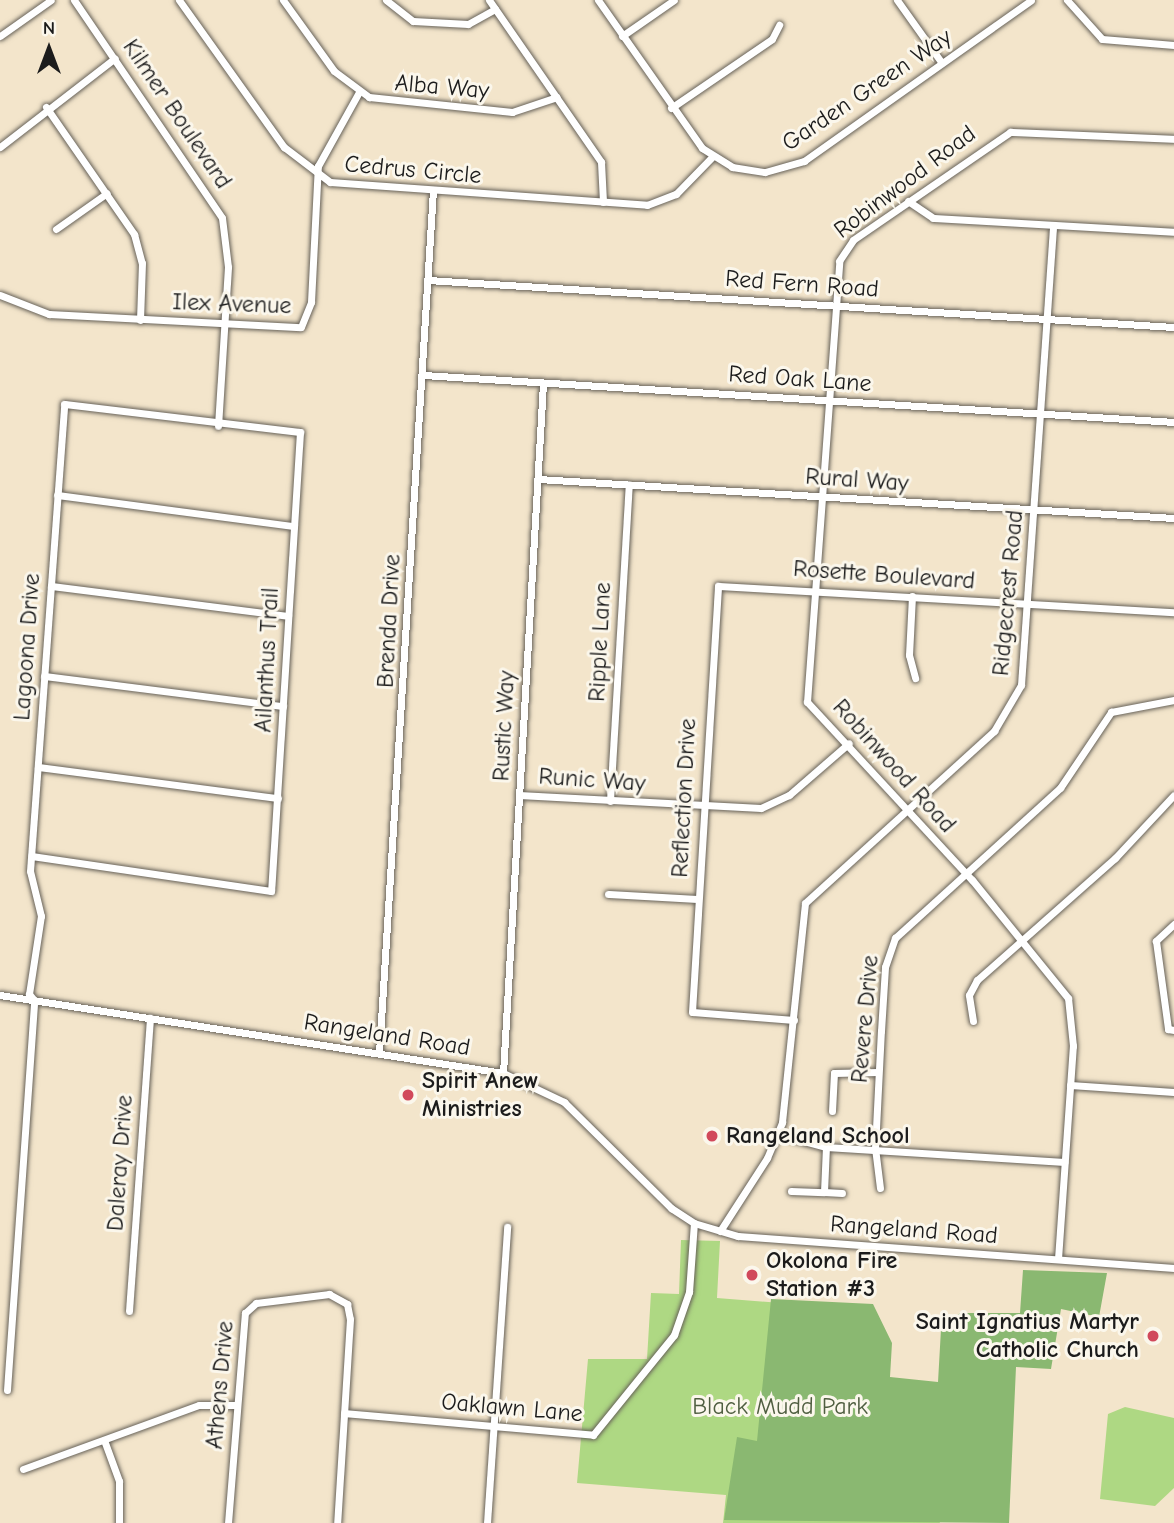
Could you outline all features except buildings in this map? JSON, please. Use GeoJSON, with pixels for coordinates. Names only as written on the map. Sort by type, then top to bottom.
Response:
{"type":"FeatureCollection","features":[{"type":"Feature","properties":{"kind":"street"},"geometry":{"type":"LineString","coordinates":[[0,36],[51,0]]}},
{"type":"Feature","properties":{"kind":"street","name":"Kilmer Boulevard"},"geometry":{"type":"LineString","coordinates":[[74,0],[222,218],[228,251],[218,426]]}},
{"type":"Feature","properties":{"kind":"street","name":"Cedrus Circle"},"geometry":{"type":"LineString","coordinates":[[179,0],[284,147],[317,175],[343,185],[603,202],[665,200],[713,156]]}},
{"type":"Feature","properties":{"kind":"street","name":"Alba Way"},"geometry":{"type":"LineString","coordinates":[[283,0],[334,71],[359,92],[403,105],[512,112],[557,97]]}},
{"type":"Feature","properties":{"kind":"street"},"geometry":{"type":"LineString","coordinates":[[386,0],[413,21],[468,24],[495,9]]}},
{"type":"Feature","properties":{"kind":"street"},"geometry":{"type":"LineString","coordinates":[[489,0],[601,162],[603,202]]}},
{"type":"Feature","properties":{"kind":"street"},"geometry":{"type":"LineString","coordinates":[[598,0],[671,107],[713,156]]}},
{"type":"Feature","properties":{"kind":"street"},"geometry":{"type":"LineString","coordinates":[[622,36],[674,0]]}},
{"type":"Feature","properties":{"kind":"street"},"geometry":{"type":"LineString","coordinates":[[897,0],[942,63]]}},
{"type":"Feature","properties":{"kind":"street","name":"Garden Green Way"},"geometry":{"type":"LineString","coordinates":[[713,156],[755,171],[796,165],[1031,0]]}},
{"type":"Feature","properties":{"kind":"street"},"geometry":{"type":"LineString","coordinates":[[1067,0],[1102,39],[1174,45]]}},
{"type":"Feature","properties":{"kind":"street"},"geometry":{"type":"LineString","coordinates":[[671,107],[772,39],[779,25]]}},
{"type":"Feature","properties":{"kind":"street"},"geometry":{"type":"LineString","coordinates":[[0,147],[46,107],[115,58]]}},
{"type":"Feature","properties":{"kind":"street","name":"Ilex Avenue"},"geometry":{"type":"LineString","coordinates":[[0,295],[40,312],[290,329],[307,320],[317,175],[359,92]]}},
{"type":"Feature","properties":{"kind":"street"},"geometry":{"type":"LineString","coordinates":[[46,107],[107,193],[140,251],[140,320]]}},
{"type":"Feature","properties":{"kind":"street","name":"Robinwood Road"},"geometry":{"type":"LineString","coordinates":[[1058,1259],[1070,1085],[1070,1005],[1023,939],[849,743],[807,702],[818,591],[841,251],[1006,133],[1174,139]]}},
{"type":"Feature","properties":{"kind":"street","name":"Brenda Drive"},"geometry":{"type":"LineString","coordinates":[[379,1053],[433,191]]}},
{"type":"Feature","properties":{"kind":"street"},"geometry":{"type":"LineString","coordinates":[[56,229],[107,193]]}},
{"type":"Feature","properties":{"kind":"street"},"geometry":{"type":"LineString","coordinates":[[908,201],[933,218],[1174,232]]}},
{"type":"Feature","properties":{"kind":"street","name":"Ridgecrest Road"},"geometry":{"type":"LineString","coordinates":[[720,1231],[778,1134],[788,1095],[805,903],[1008,712],[1023,675],[1052,225]]}},
{"type":"Feature","properties":{"kind":"street","name":"Red Fern Road"},"geometry":{"type":"LineString","coordinates":[[428,281],[1174,327]]}},
{"type":"Feature","properties":{"kind":"street","name":"Red Oak Lane"},"geometry":{"type":"LineString","coordinates":[[423,375],[1174,422]]}},
{"type":"Feature","properties":{"kind":"street","name":"Rustic Way"},"geometry":{"type":"LineString","coordinates":[[503,1073],[543,383]]}},
{"type":"Feature","properties":{"kind":"street","name":"Lagoona Drive"},"geometry":{"type":"LineString","coordinates":[[7,1390],[34,1000],[29,994],[41,916],[32,856],[64,404],[218,426]]}},
{"type":"Feature","properties":{"kind":"street","name":"Ailanthus Trail"},"geometry":{"type":"LineString","coordinates":[[32,856],[271,891],[300,432],[218,426]]}},
{"type":"Feature","properties":{"kind":"street","name":"Rural Way"},"geometry":{"type":"LineString","coordinates":[[538,479],[1174,518]]}},
{"type":"Feature","properties":{"kind":"street","name":"Ripple Lane"},"geometry":{"type":"LineString","coordinates":[[610,801],[629,485]]}},
{"type":"Feature","properties":{"kind":"street"},"geometry":{"type":"LineString","coordinates":[[57,495],[294,526]]}},
{"type":"Feature","properties":{"kind":"street"},"geometry":{"type":"LineString","coordinates":[[51,586],[288,616]]}},
{"type":"Feature","properties":{"kind":"street","name":"Rosette Boulevard"},"geometry":{"type":"LineString","coordinates":[[718,586],[1174,612]]}},
{"type":"Feature","properties":{"kind":"street","name":"Reflection Drive"},"geometry":{"type":"LineString","coordinates":[[718,586],[692,1012],[794,1020]]}},
{"type":"Feature","properties":{"kind":"street"},"geometry":{"type":"LineString","coordinates":[[912,596],[909,655],[915,678]]}},
{"type":"Feature","properties":{"kind":"street"},"geometry":{"type":"LineString","coordinates":[[44,676],[283,706]]}},
{"type":"Feature","properties":{"kind":"street","name":"Revere Drive"},"geometry":{"type":"LineString","coordinates":[[880,1188],[875,1148],[878,1072],[890,948],[965,873],[1060,788],[1111,712],[1174,700]]}},
{"type":"Feature","properties":{"kind":"street","name":"Runic Way"},"geometry":{"type":"LineString","coordinates":[[519,795],[703,807],[776,803],[849,743]]}},
{"type":"Feature","properties":{"kind":"street"},"geometry":{"type":"LineString","coordinates":[[38,767],[278,797]]}},
{"type":"Feature","properties":{"kind":"street"},"geometry":{"type":"LineString","coordinates":[[973,1021],[971,989],[1174,795]]}},
{"type":"Feature","properties":{"kind":"street"},"geometry":{"type":"LineString","coordinates":[[608,894],[698,899]]}},
{"type":"Feature","properties":{"kind":"street"},"geometry":{"type":"LineString","coordinates":[[1174,924],[1156,941],[1168,1029],[1174,1030]]}},
{"type":"Feature","properties":{"kind":"street","name":"Rangeland Road"},"geometry":{"type":"LineString","coordinates":[[0,995],[503,1073],[564,1102],[648,1189],[694,1223],[720,1231],[1174,1268]]}},
{"type":"Feature","properties":{"kind":"street","name":"Daleray Drive"},"geometry":{"type":"LineString","coordinates":[[130,1311],[150,1018]]}},
{"type":"Feature","properties":{"kind":"street"},"geometry":{"type":"LineString","coordinates":[[832,1111],[834,1073],[878,1072]]}},
{"type":"Feature","properties":{"kind":"street"},"geometry":{"type":"LineString","coordinates":[[1070,1085],[1174,1092]]}},
{"type":"Feature","properties":{"kind":"street"},"geometry":{"type":"LineString","coordinates":[[778,1134],[826,1147],[1065,1161]]}},
{"type":"Feature","properties":{"kind":"street"},"geometry":{"type":"LineString","coordinates":[[824,1192],[826,1147]]}},
{"type":"Feature","properties":{"kind":"street"},"geometry":{"type":"LineString","coordinates":[[791,1191],[842,1193]]}},
{"type":"Feature","properties":{"kind":"street","name":"Oaklawn Lane"},"geometry":{"type":"LineString","coordinates":[[344,1413],[593,1435],[664,1351],[687,1299],[694,1223]]}},
{"type":"Feature","properties":{"kind":"street"},"geometry":{"type":"LineString","coordinates":[[486,1523],[507,1227]]}},
{"type":"Feature","properties":{"kind":"street","name":"Athens Drive"},"geometry":{"type":"LineString","coordinates":[[228,1523],[236,1405],[247,1309],[329,1294],[343,1300],[351,1319],[344,1413]]}},
{"type":"Feature","properties":{"kind":"street"},"geometry":{"type":"LineString","coordinates":[[23,1469],[200,1405],[236,1405]]}},
{"type":"Feature","properties":{"kind":"street"},"geometry":{"type":"LineString","coordinates":[[337,1523],[344,1413]]}},
{"type":"Feature","properties":{"kind":"street"},"geometry":{"type":"LineString","coordinates":[[104,1440],[119,1481],[119,1523]]}},
{"type":"Feature","properties":{"kind":"green space","name":"Black Mudd Park"},"geometry":{"type":"Polygon","coordinates":[[[681,1240],[720,1241],[717,1298],[869,1310],[883,1382],[940,1523],[723,1523],[726,1495],[577,1483],[588,1359],[647,1359],[651,1293],[679,1294],[681,1240]]]}},
{"type":"Feature","properties":{"kind":"green space"},"geometry":{"type":"Polygon","coordinates":[[[1023,1270],[1107,1273],[1099,1317],[1061,1309],[1051,1369],[1016,1367],[1009,1523],[724,1520],[737,1437],[757,1441],[771,1299],[873,1304],[892,1343],[890,1377],[938,1382],[941,1329],[960,1313],[1020,1313],[1023,1270]]]}},
{"type":"Feature","properties":{"kind":"green space"},"geometry":{"type":"Polygon","coordinates":[[[1125,1407],[1174,1418],[1174,1488],[1155,1506],[1100,1499],[1108,1414],[1125,1407]]]}},
{"type":"Feature","properties":{"kind":"place","name":"Spirit Anew Ministries"},"geometry":{"type":"Point","coordinates":[408,1095]}},
{"type":"Feature","properties":{"kind":"place","name":"Rangeland School"},"geometry":{"type":"Point","coordinates":[712,1136]}},
{"type":"Feature","properties":{"kind":"place","name":"Okolona Fire Station #3"},"geometry":{"type":"Point","coordinates":[752,1275]}},
{"type":"Feature","properties":{"kind":"place","name":"Saint Ignatius Martyr Catholic Church"},"geometry":{"type":"Point","coordinates":[1153,1336]}}]}
